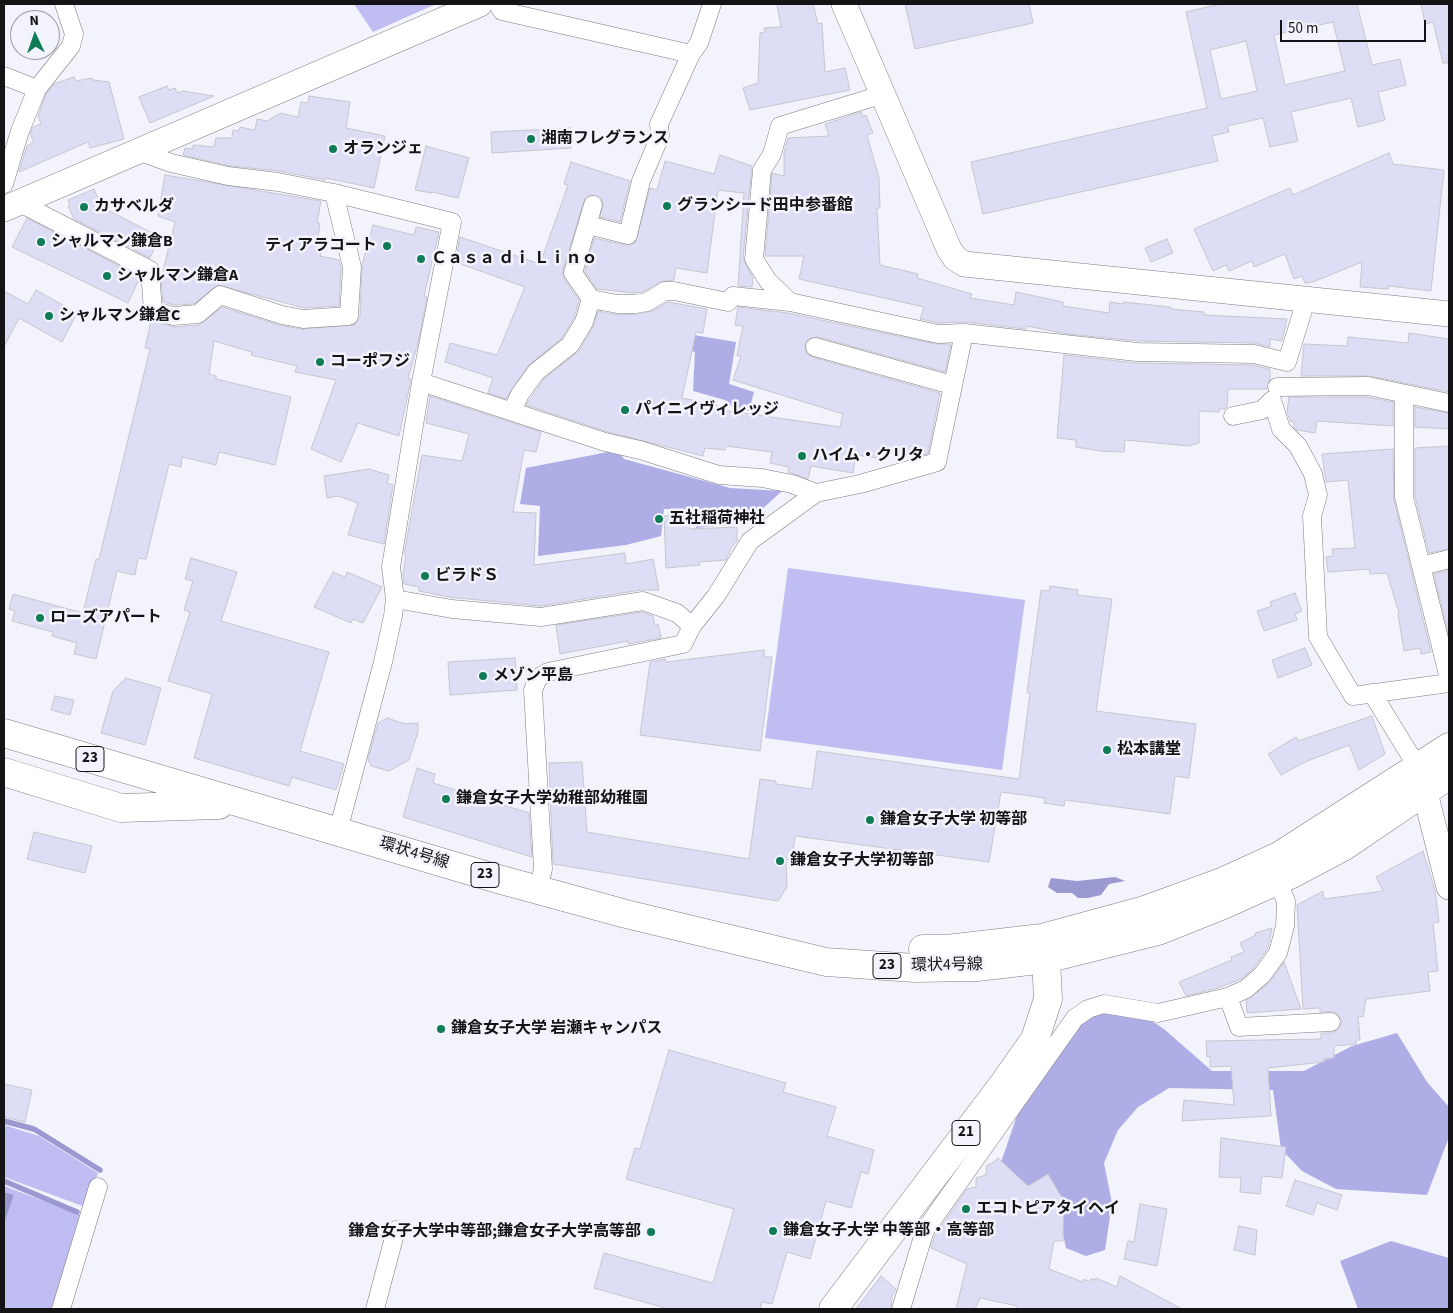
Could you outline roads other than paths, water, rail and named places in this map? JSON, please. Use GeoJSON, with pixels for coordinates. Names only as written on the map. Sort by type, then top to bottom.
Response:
{"type":"FeatureCollection","features":[{"type":"Feature","properties":{"kind":"main road","name":"環状4号線"},"geometry":{"type":"LineString","coordinates":[[4,733],[538,890],[730,940],[826,962],[915,968],[977,966],[1044,948]]}},
{"type":"Feature","properties":{"kind":"main road"},"geometry":{"type":"LineString","coordinates":[[1044,948],[1158,931],[1277,881],[1343,847],[1422,779],[1449,747]]}},
{"type":"Feature","properties":{"kind":"main road","name":"環状4号線"},"geometry":{"type":"LineString","coordinates":[[4,772],[121,808],[243,804]]}},
{"type":"Feature","properties":{"kind":"main road"},"geometry":{"type":"LineString","coordinates":[[1044,948],[1222,882],[1279,856],[1422,779],[1449,775]]}},
{"type":"Feature","properties":{"kind":"main road","name":"21"},"geometry":{"type":"LineString","coordinates":[[833,1309],[1002,1086],[1035,1039],[1048,999],[1044,948]]}},
{"type":"Feature","properties":{"kind":"street"},"geometry":{"type":"LineString","coordinates":[[8,198],[20,131],[37,89],[70,46],[74,34],[64,4]]}},
{"type":"Feature","properties":{"kind":"street"},"geometry":{"type":"LineString","coordinates":[[8,198],[138,151],[454,9],[480,4]]}},
{"type":"Feature","properties":{"kind":"street"},"geometry":{"type":"LineString","coordinates":[[498,4],[502,10],[691,54]]}},
{"type":"Feature","properties":{"kind":"street"},"geometry":{"type":"LineString","coordinates":[[588,225],[628,235],[641,181],[660,136],[659,124],[691,54],[699,43],[712,4]]}},
{"type":"Feature","properties":{"kind":"street"},"geometry":{"type":"LineString","coordinates":[[844,4],[949,249],[955,258],[964,264],[1449,314]]}},
{"type":"Feature","properties":{"kind":"street"},"geometry":{"type":"LineString","coordinates":[[4,76],[37,89]]}},
{"type":"Feature","properties":{"kind":"street"},"geometry":{"type":"LineString","coordinates":[[790,302],[768,281],[754,259],[762,170],[772,154],[780,126],[884,94]]}},
{"type":"Feature","properties":{"kind":"street"},"geometry":{"type":"LineString","coordinates":[[138,151],[171,163],[228,176],[278,182],[334,193],[452,222],[421,382],[391,567],[395,599],[383,662],[338,831]]}},
{"type":"Feature","properties":{"kind":"street"},"geometry":{"type":"LineString","coordinates":[[8,198],[150,270],[153,311],[174,316],[198,314],[220,296],[282,315],[303,318],[349,316],[352,267],[334,193]]}},
{"type":"Feature","properties":{"kind":"street"},"geometry":{"type":"LineString","coordinates":[[593,205],[573,273],[591,299],[617,304],[635,304],[647,302],[664,291],[674,291],[728,302],[733,296],[790,302],[938,334],[964,333],[1137,352],[1254,354],[1287,362]]}},
{"type":"Feature","properties":{"kind":"street"},"geometry":{"type":"LineString","coordinates":[[512,411],[520,394],[536,372],[570,345],[584,322],[591,299]]}},
{"type":"Feature","properties":{"kind":"street"},"geometry":{"type":"LineString","coordinates":[[1234,416],[1262,410],[1275,393],[1287,362],[1306,300]]}},
{"type":"Feature","properties":{"kind":"street"},"geometry":{"type":"LineString","coordinates":[[538,890],[543,870],[533,690],[538,678],[548,672],[683,644],[692,626],[716,596],[750,541],[816,493],[860,484],[937,462],[964,333]]}},
{"type":"Feature","properties":{"kind":"street"},"geometry":{"type":"LineString","coordinates":[[815,347],[952,385]]}},
{"type":"Feature","properties":{"kind":"street"},"geometry":{"type":"LineString","coordinates":[[421,382],[605,442],[640,450],[719,475],[762,478],[792,484],[816,493]]}},
{"type":"Feature","properties":{"kind":"street"},"geometry":{"type":"LineString","coordinates":[[1275,393],[1368,386],[1449,404]]}},
{"type":"Feature","properties":{"kind":"street"},"geometry":{"type":"LineString","coordinates":[[1275,393],[1281,429],[1298,446],[1313,474],[1318,495],[1312,516],[1318,637],[1353,696],[1449,681],[1404,497],[1404,395]]}},
{"type":"Feature","properties":{"kind":"street"},"geometry":{"type":"LineString","coordinates":[[1422,566],[1449,559]]}},
{"type":"Feature","properties":{"kind":"street"},"geometry":{"type":"LineString","coordinates":[[395,599],[452,609],[541,617],[643,601],[677,612],[692,626]]}},
{"type":"Feature","properties":{"kind":"street"},"geometry":{"type":"LineString","coordinates":[[1372,693],[1422,779],[1449,887]]}},
{"type":"Feature","properties":{"kind":"street"},"geometry":{"type":"LineString","coordinates":[[901,1309],[925,1230],[1075,1018],[1088,1009],[1104,1004],[1158,1014],[1228,997],[1246,989],[1262,975],[1278,953],[1285,926],[1286,901],[1277,881]]}},
{"type":"Feature","properties":{"kind":"street"},"geometry":{"type":"LineString","coordinates":[[1228,997],[1239,1028],[1331,1022]]}},
{"type":"Feature","properties":{"kind":"street"},"geometry":{"type":"LineString","coordinates":[[60,1309],[98,1186]]}},
{"type":"Feature","properties":{"kind":"street"},"geometry":{"type":"LineString","coordinates":[[893,1229],[921,1245]]}},
{"type":"Feature","properties":{"kind":"street"},"geometry":{"type":"LineString","coordinates":[[374,1309],[396,1230]]}},
{"type":"Feature","properties":{"kind":"waterway"},"geometry":{"type":"LineString","coordinates":[[4,1121],[34,1129],[100,1170]]}},
{"type":"Feature","properties":{"kind":"waterway"},"geometry":{"type":"LineString","coordinates":[[4,1181],[77,1212]]}},
{"type":"Feature","properties":{"kind":"place","name":"湘南フレグランス"},"geometry":{"type":"Point","coordinates":[531,139]}},
{"type":"Feature","properties":{"kind":"place","name":"オランジェ"},"geometry":{"type":"Point","coordinates":[333,149]}},
{"type":"Feature","properties":{"kind":"place","name":"グランシード田中参番館"},"geometry":{"type":"Point","coordinates":[667,206]}},
{"type":"Feature","properties":{"kind":"place","name":"カサベルダ"},"geometry":{"type":"Point","coordinates":[84,207]}},
{"type":"Feature","properties":{"kind":"place","name":"シャルマン鎌倉B"},"geometry":{"type":"Point","coordinates":[41,242]}},
{"type":"Feature","properties":{"kind":"place","name":"ティアラコート"},"geometry":{"type":"Point","coordinates":[387,246]}},
{"type":"Feature","properties":{"kind":"place","name":"Ｃａｓａ ｄｉ Ｌｉｎｏ"},"geometry":{"type":"Point","coordinates":[421,259]}},
{"type":"Feature","properties":{"kind":"place","name":"シャルマン鎌倉A"},"geometry":{"type":"Point","coordinates":[107,276]}},
{"type":"Feature","properties":{"kind":"place","name":"シャルマン鎌倉C"},"geometry":{"type":"Point","coordinates":[49,316]}},
{"type":"Feature","properties":{"kind":"place","name":"コーポフジ"},"geometry":{"type":"Point","coordinates":[320,362]}},
{"type":"Feature","properties":{"kind":"place","name":"パイニイヴィレッジ"},"geometry":{"type":"Point","coordinates":[625,410]}},
{"type":"Feature","properties":{"kind":"place","name":"ハイム・クリタ"},"geometry":{"type":"Point","coordinates":[802,456]}},
{"type":"Feature","properties":{"kind":"place","name":"五社稲荷神社"},"geometry":{"type":"Point","coordinates":[659,519]}},
{"type":"Feature","properties":{"kind":"place","name":"ビラドＳ"},"geometry":{"type":"Point","coordinates":[425,576]}},
{"type":"Feature","properties":{"kind":"place","name":"ローズアパート"},"geometry":{"type":"Point","coordinates":[40,618]}},
{"type":"Feature","properties":{"kind":"place","name":"メゾン平島"},"geometry":{"type":"Point","coordinates":[483,676]}},
{"type":"Feature","properties":{"kind":"place","name":"松本講堂"},"geometry":{"type":"Point","coordinates":[1107,750]}},
{"type":"Feature","properties":{"kind":"place","name":"鎌倉女子大学幼稚部幼稚園"},"geometry":{"type":"Point","coordinates":[446,799]}},
{"type":"Feature","properties":{"kind":"place","name":"鎌倉女子大学 初等部"},"geometry":{"type":"Point","coordinates":[870,820]}},
{"type":"Feature","properties":{"kind":"place","name":"鎌倉女子大学初等部"},"geometry":{"type":"Point","coordinates":[780,861]}},
{"type":"Feature","properties":{"kind":"place","name":"鎌倉女子大学 岩瀬キャンパス"},"geometry":{"type":"Point","coordinates":[441,1029]}},
{"type":"Feature","properties":{"kind":"place","name":"エコトピアタイヘイ"},"geometry":{"type":"Point","coordinates":[966,1209]}},
{"type":"Feature","properties":{"kind":"place","name":"鎌倉女子大学 中等部・高等部"},"geometry":{"type":"Point","coordinates":[773,1231]}},
{"type":"Feature","properties":{"kind":"place","name":"鎌倉女子大学中等部;鎌倉女子大学高等部"},"geometry":{"type":"Point","coordinates":[651,1232]}}]}
